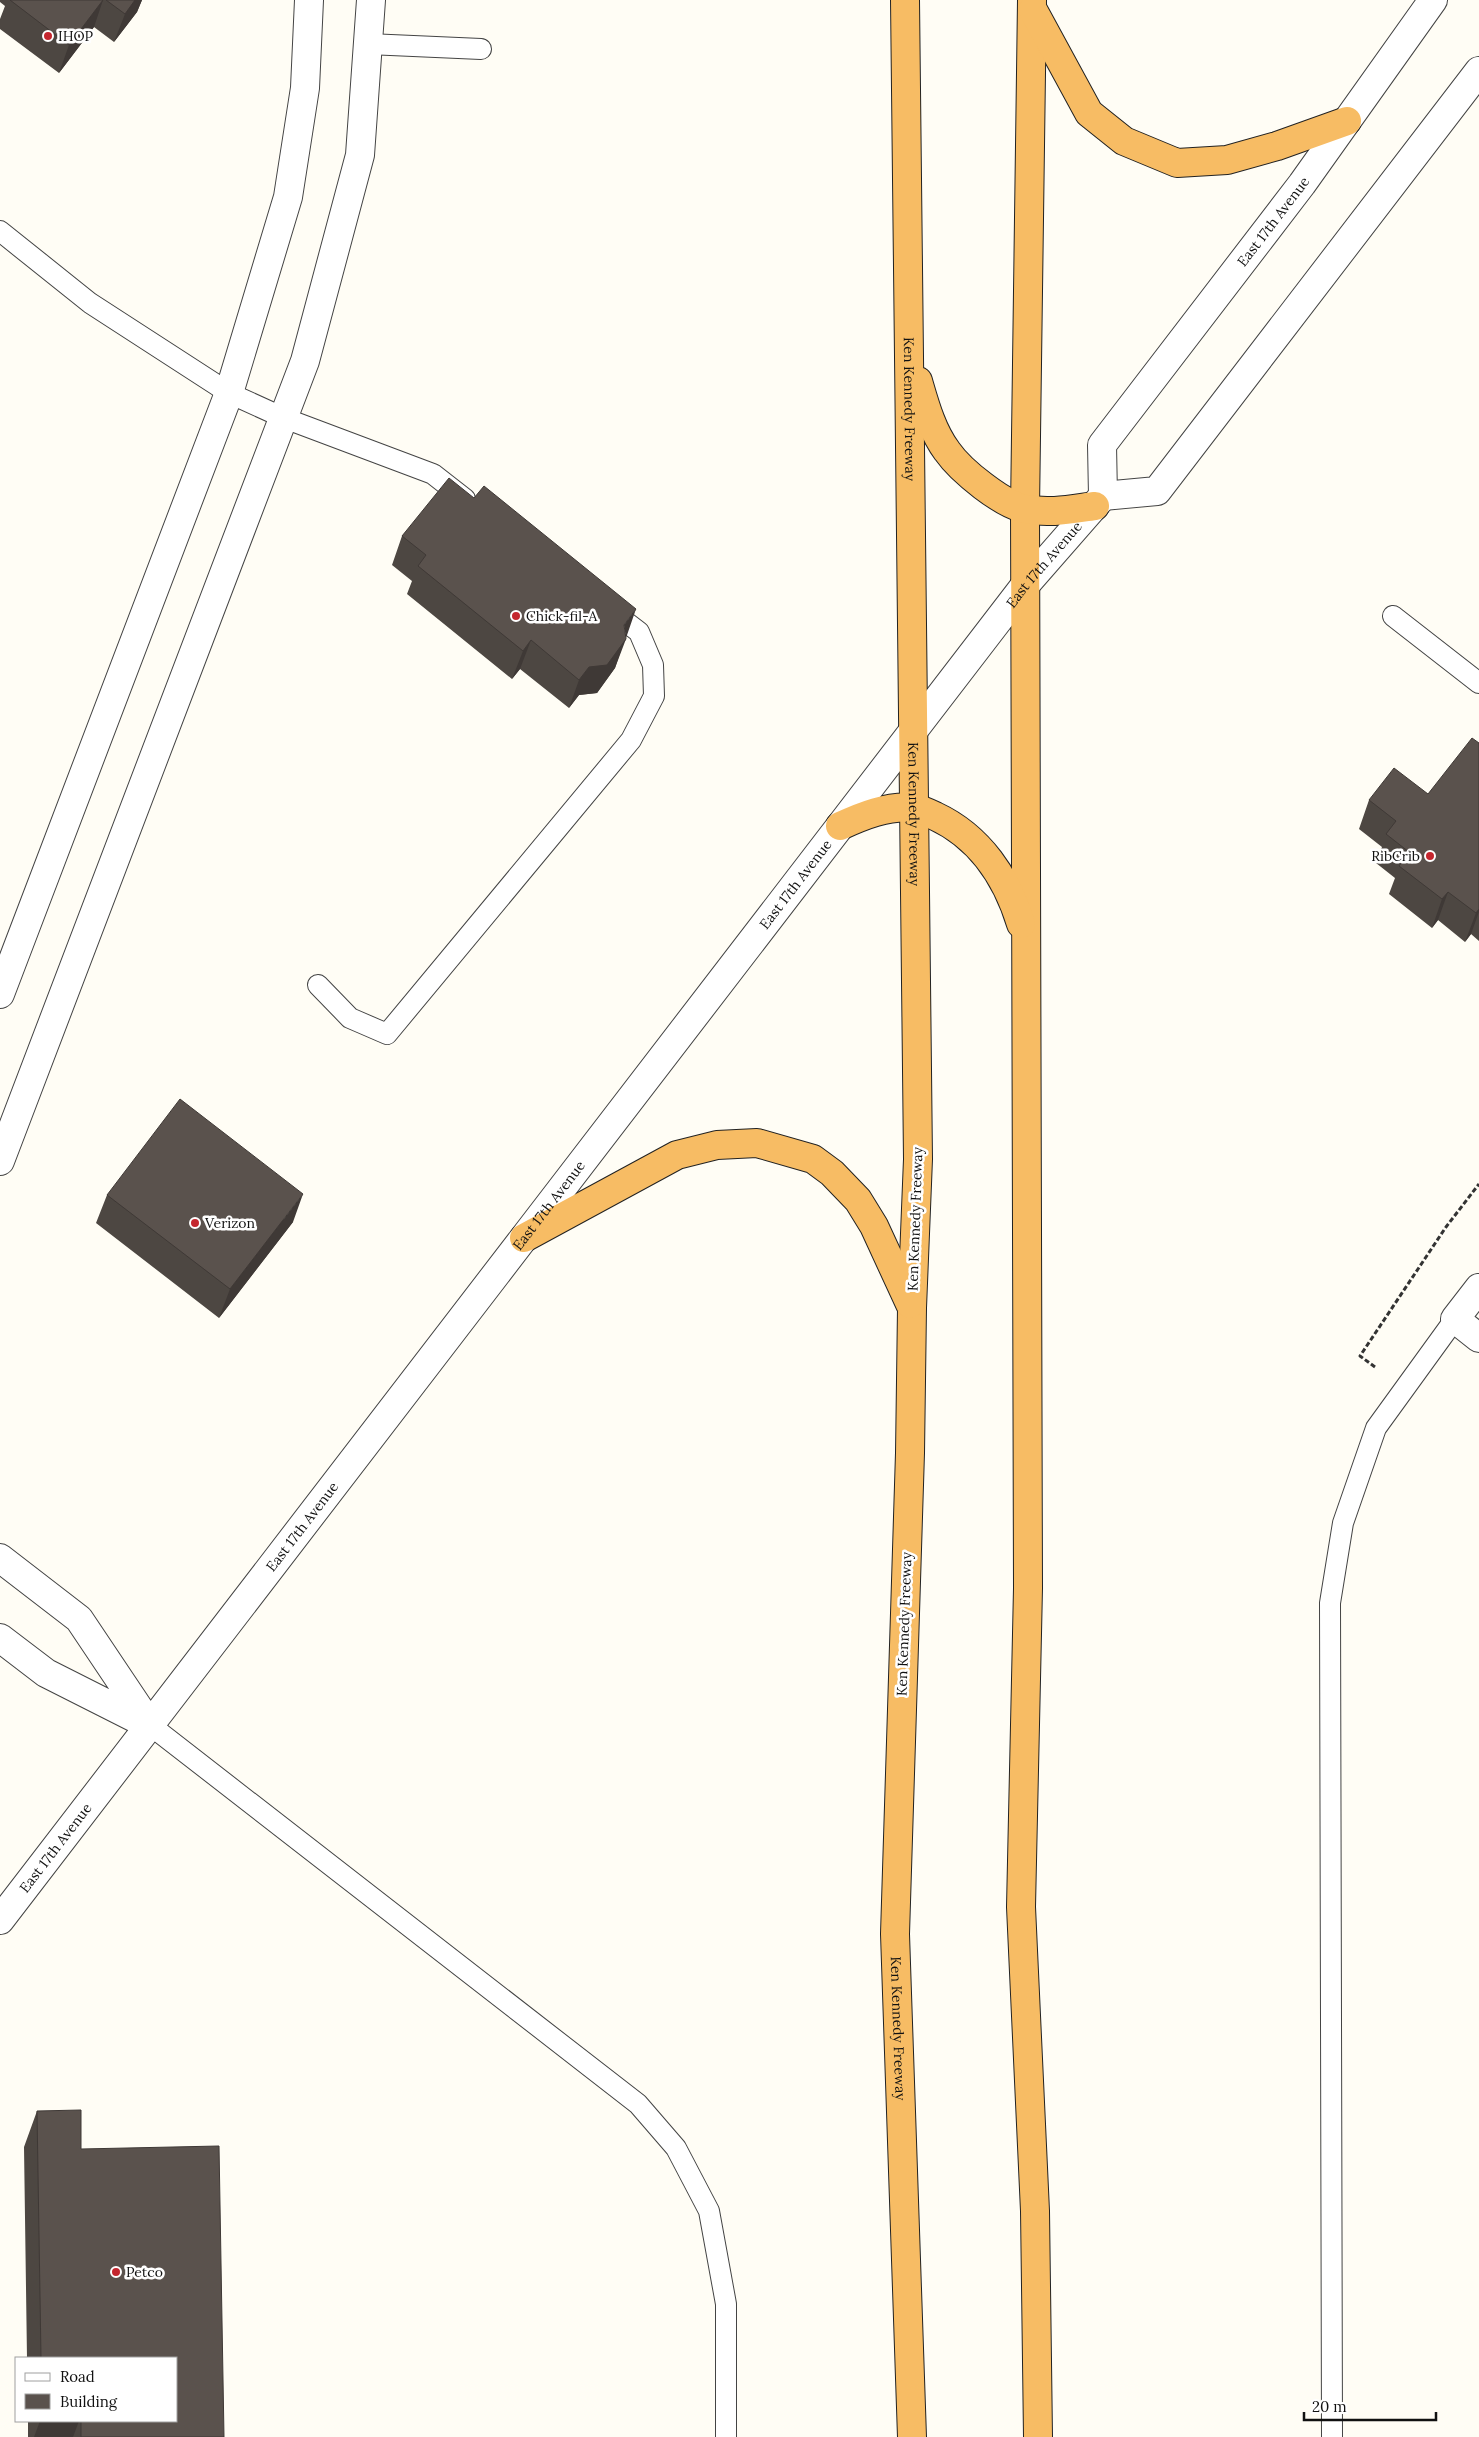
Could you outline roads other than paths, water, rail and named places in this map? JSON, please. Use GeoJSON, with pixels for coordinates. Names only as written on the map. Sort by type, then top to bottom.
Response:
{"type":"FeatureCollection","features":[{"type":"Feature","properties":{"kind":"highway","name":"Ken Kennedy Freeway"},"geometry":{"type":"LineString","coordinates":[[905,0],[918,1159],[912,1308],[910,1453],[895,1934],[912,2437]]}},
{"type":"Feature","properties":{"kind":"highway"},"geometry":{"type":"LineString","coordinates":[[1032,4],[1089,113],[1124,141],[1177,163],[1227,160],[1277,146],[1347,121]]}},
{"type":"Feature","properties":{"kind":"highway"},"geometry":{"type":"LineString","coordinates":[[1032,4],[1025,509],[1028,1588],[1021,1907],[1035,2211],[1038,2437]]}},
{"type":"Feature","properties":{"kind":"highway"},"geometry":{"type":"LineString","coordinates":[[909,346],[927,413],[947,452],[982,485],[1010,504],[1025,509],[1047,512],[1099,501]]}},
{"type":"Feature","properties":{"kind":"highway"},"geometry":{"type":"LineString","coordinates":[[840,826],[867,814],[914,808],[952,824],[975,842],[997,870],[1014,902],[1027,944]]}},
{"type":"Feature","properties":{"kind":"highway"},"geometry":{"type":"LineString","coordinates":[[524,1238],[677,1156],[717,1145],[757,1143],[813,1159],[832,1173],[858,1200],[874,1226],[912,1308]]}},
{"type":"Feature","properties":{"kind":"street"},"geometry":{"type":"LineString","coordinates":[[0,994],[229,393],[288,197],[305,88],[309,0]]}},
{"type":"Feature","properties":{"kind":"street"},"geometry":{"type":"LineString","coordinates":[[0,1161],[305,361],[360,155],[371,0]]}},
{"type":"Feature","properties":{"kind":"street","name":"East 17th Avenue"},"geometry":{"type":"LineString","coordinates":[[0,1920],[1026,584],[1099,501],[1102,445],[1302,184],[1433,0]]}},
{"type":"Feature","properties":{"kind":"street"},"geometry":{"type":"LineString","coordinates":[[1099,501],[1157,491],[1479,71]]}},
{"type":"Feature","properties":{"kind":"street"},"geometry":{"type":"LineString","coordinates":[[1479,1288],[1455,1319],[1479,1338]]}},
{"type":"Feature","properties":{"kind":"street"},"geometry":{"type":"LineString","coordinates":[[0,1558],[79,1619],[150,1725]]}},
{"type":"Feature","properties":{"kind":"street"},"geometry":{"type":"LineString","coordinates":[[0,1638],[46,1673],[150,1725]]}},
{"type":"Feature","properties":{"kind":"lane"},"geometry":{"type":"LineString","coordinates":[[368,44],[481,49]]}},
{"type":"Feature","properties":{"kind":"lane"},"geometry":{"type":"LineString","coordinates":[[0,231],[90,302],[229,393],[284,418],[433,474],[480,511]]}},
{"type":"Feature","properties":{"kind":"lane"},"geometry":{"type":"LineString","coordinates":[[318,986],[350,1018],[387,1034],[631,740],[654,696],[652,665],[639,632],[591,595]]}},
{"type":"Feature","properties":{"kind":"lane"},"geometry":{"type":"LineString","coordinates":[[1394,616],[1479,683]]}},
{"type":"Feature","properties":{"kind":"lane"},"geometry":{"type":"LineString","coordinates":[[1332,2437],[1330,1603],[1343,1523],[1376,1428],[1455,1319]]}},
{"type":"Feature","properties":{"kind":"lane"},"geometry":{"type":"LineString","coordinates":[[150,1725],[638,2104],[676,2148],[709,2212],[726,2304],[726,2437]]}},
{"type":"Feature","properties":{"kind":"place","name":"IHOP"},"geometry":{"type":"Point","coordinates":[48,36]}},
{"type":"Feature","properties":{"kind":"place","name":"Chick-fil-A"},"geometry":{"type":"Point","coordinates":[516,616]}},
{"type":"Feature","properties":{"kind":"place","name":"RibCrib"},"geometry":{"type":"Point","coordinates":[1430,856]}},
{"type":"Feature","properties":{"kind":"place","name":"Verizon"},"geometry":{"type":"Point","coordinates":[195,1223]}},
{"type":"Feature","properties":{"kind":"place","name":"Petco"},"geometry":{"type":"Point","coordinates":[116,2272]}}]}
